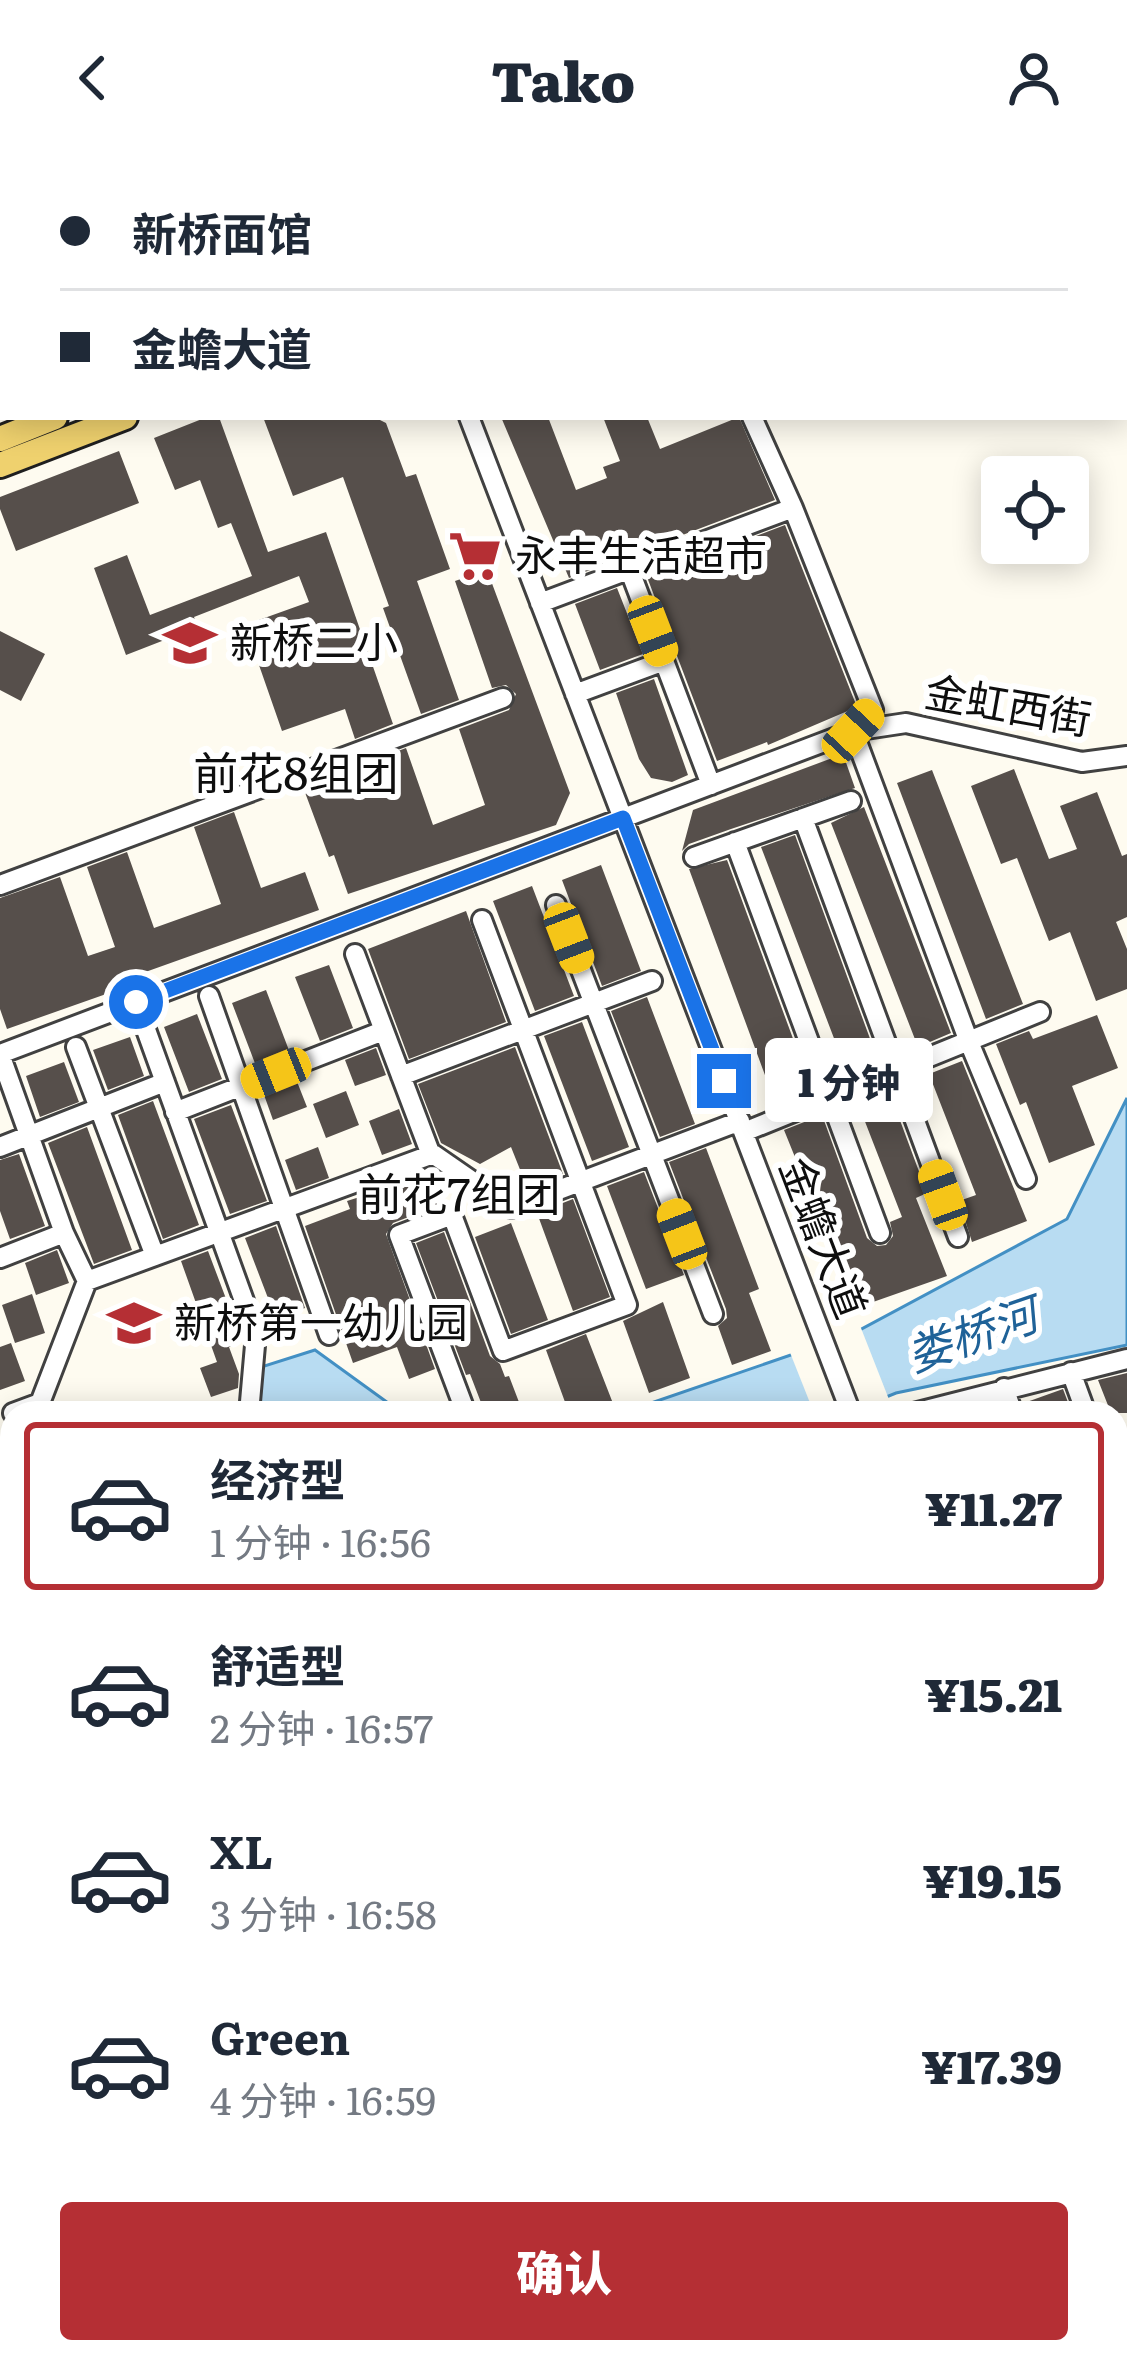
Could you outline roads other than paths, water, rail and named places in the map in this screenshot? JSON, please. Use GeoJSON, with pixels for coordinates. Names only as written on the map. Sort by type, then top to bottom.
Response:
{"type":"FeatureCollection","features":[{"type":"Feature","properties":{"kind":"main road"},"geometry":{"type":"LineString","coordinates":[[0,439],[48,420]]}},
{"type":"Feature","properties":{"kind":"main road"},"geometry":{"type":"LineString","coordinates":[[0,465],[117,420]]}},
{"type":"Feature","properties":{"kind":"street","name":"金蟾大道"},"geometry":{"type":"LineString","coordinates":[[470,420],[846,1401]]}},
{"type":"Feature","properties":{"kind":"street"},"geometry":{"type":"LineString","coordinates":[[753,420],[873,710],[853,731],[969,1042],[1026,1179]]}},
{"type":"Feature","properties":{"kind":"street"},"geometry":{"type":"LineString","coordinates":[[540,603],[793,508]]}},
{"type":"Feature","properties":{"kind":"street"},"geometry":{"type":"LineString","coordinates":[[630,571],[711,785]]}},
{"type":"Feature","properties":{"kind":"street"},"geometry":{"type":"LineString","coordinates":[[575,694],[664,661]]}},
{"type":"Feature","properties":{"kind":"street"},"geometry":{"type":"LineString","coordinates":[[0,885],[503,698]]}},
{"type":"Feature","properties":{"kind":"street","name":"金虹西街"},"geometry":{"type":"LineString","coordinates":[[0,1054],[853,731],[906,723],[1082,762],[1127,756]]}},
{"type":"Feature","properties":{"kind":"street"},"geometry":{"type":"LineString","coordinates":[[694,857],[851,801]]}},
{"type":"Feature","properties":{"kind":"street"},"geometry":{"type":"LineString","coordinates":[[803,818],[958,1237]]}},
{"type":"Feature","properties":{"kind":"street"},"geometry":{"type":"LineString","coordinates":[[735,842],[880,1233]]}},
{"type":"Feature","properties":{"kind":"street"},"geometry":{"type":"LineString","coordinates":[[556,905],[713,1314]]}},
{"type":"Feature","properties":{"kind":"street"},"geometry":{"type":"LineString","coordinates":[[461,1401],[399,1235],[452,1215],[503,1352],[627,1305],[482,920]]}},
{"type":"Feature","properties":{"kind":"street"},"geometry":{"type":"LineString","coordinates":[[355,955],[431,1155],[511,1208],[652,1155],[831,1097],[1040,1012]]}},
{"type":"Feature","properties":{"kind":"street"},"geometry":{"type":"LineString","coordinates":[[400,1076],[652,981]]}},
{"type":"Feature","properties":{"kind":"street"},"geometry":{"type":"LineString","coordinates":[[209,996],[328,1335]]}},
{"type":"Feature","properties":{"kind":"street"},"geometry":{"type":"LineString","coordinates":[[136,1002],[256,1334],[250,1401]]}},
{"type":"Feature","properties":{"kind":"street"},"geometry":{"type":"LineString","coordinates":[[176,1112],[383,1031]]}},
{"type":"Feature","properties":{"kind":"street"},"geometry":{"type":"LineString","coordinates":[[76,1047],[155,1256]]}},
{"type":"Feature","properties":{"kind":"street"},"geometry":{"type":"LineString","coordinates":[[0,1054],[64,1233],[87,1281],[45,1401]]}},
{"type":"Feature","properties":{"kind":"street"},"geometry":{"type":"LineString","coordinates":[[0,1147],[164,1082]]}},
{"type":"Feature","properties":{"kind":"street"},"geometry":{"type":"LineString","coordinates":[[87,1281],[431,1155]]}},
{"type":"Feature","properties":{"kind":"street"},"geometry":{"type":"LineString","coordinates":[[1,1268],[64,1233]]}},
{"type":"Feature","properties":{"kind":"street"},"geometry":{"type":"LineString","coordinates":[[965,1401],[1127,1358]]}},
{"type":"Feature","properties":{"kind":"street"},"geometry":{"type":"LineString","coordinates":[[1070,1372],[1081,1401]]}},
{"type":"Feature","properties":{"kind":"street"},"geometry":{"type":"LineString","coordinates":[[1004,1388],[1009,1401]]}},
{"type":"Feature","properties":{"kind":"water","name":"娄桥河"},"geometry":{"type":"Polygon","coordinates":[[[1127,1098],[1127,1345],[876,1401],[657,1401],[852,1334],[1067,1219],[1127,1098]]]}},
{"type":"Feature","properties":{"kind":"water"},"geometry":{"type":"Polygon","coordinates":[[[315,1350],[385,1401],[260,1401],[261,1367],[315,1350]]]}},
{"type":"Feature","properties":{"kind":"place","name":"永丰生活超市"},"geometry":{"type":"Point","coordinates":[475,556]}},
{"type":"Feature","properties":{"kind":"place","name":"新桥二小"},"geometry":{"type":"Point","coordinates":[190,643]}},
{"type":"Feature","properties":{"kind":"place","name":"新桥第一幼儿园"},"geometry":{"type":"Point","coordinates":[134,1323]}},
{"type":"Feature","properties":{"kind":"district","name":"前花8组团"},"geometry":{"type":"Point","coordinates":[296,774]}},
{"type":"Feature","properties":{"kind":"district","name":"前花7组团"},"geometry":{"type":"Point","coordinates":[459,1195]}}]}
